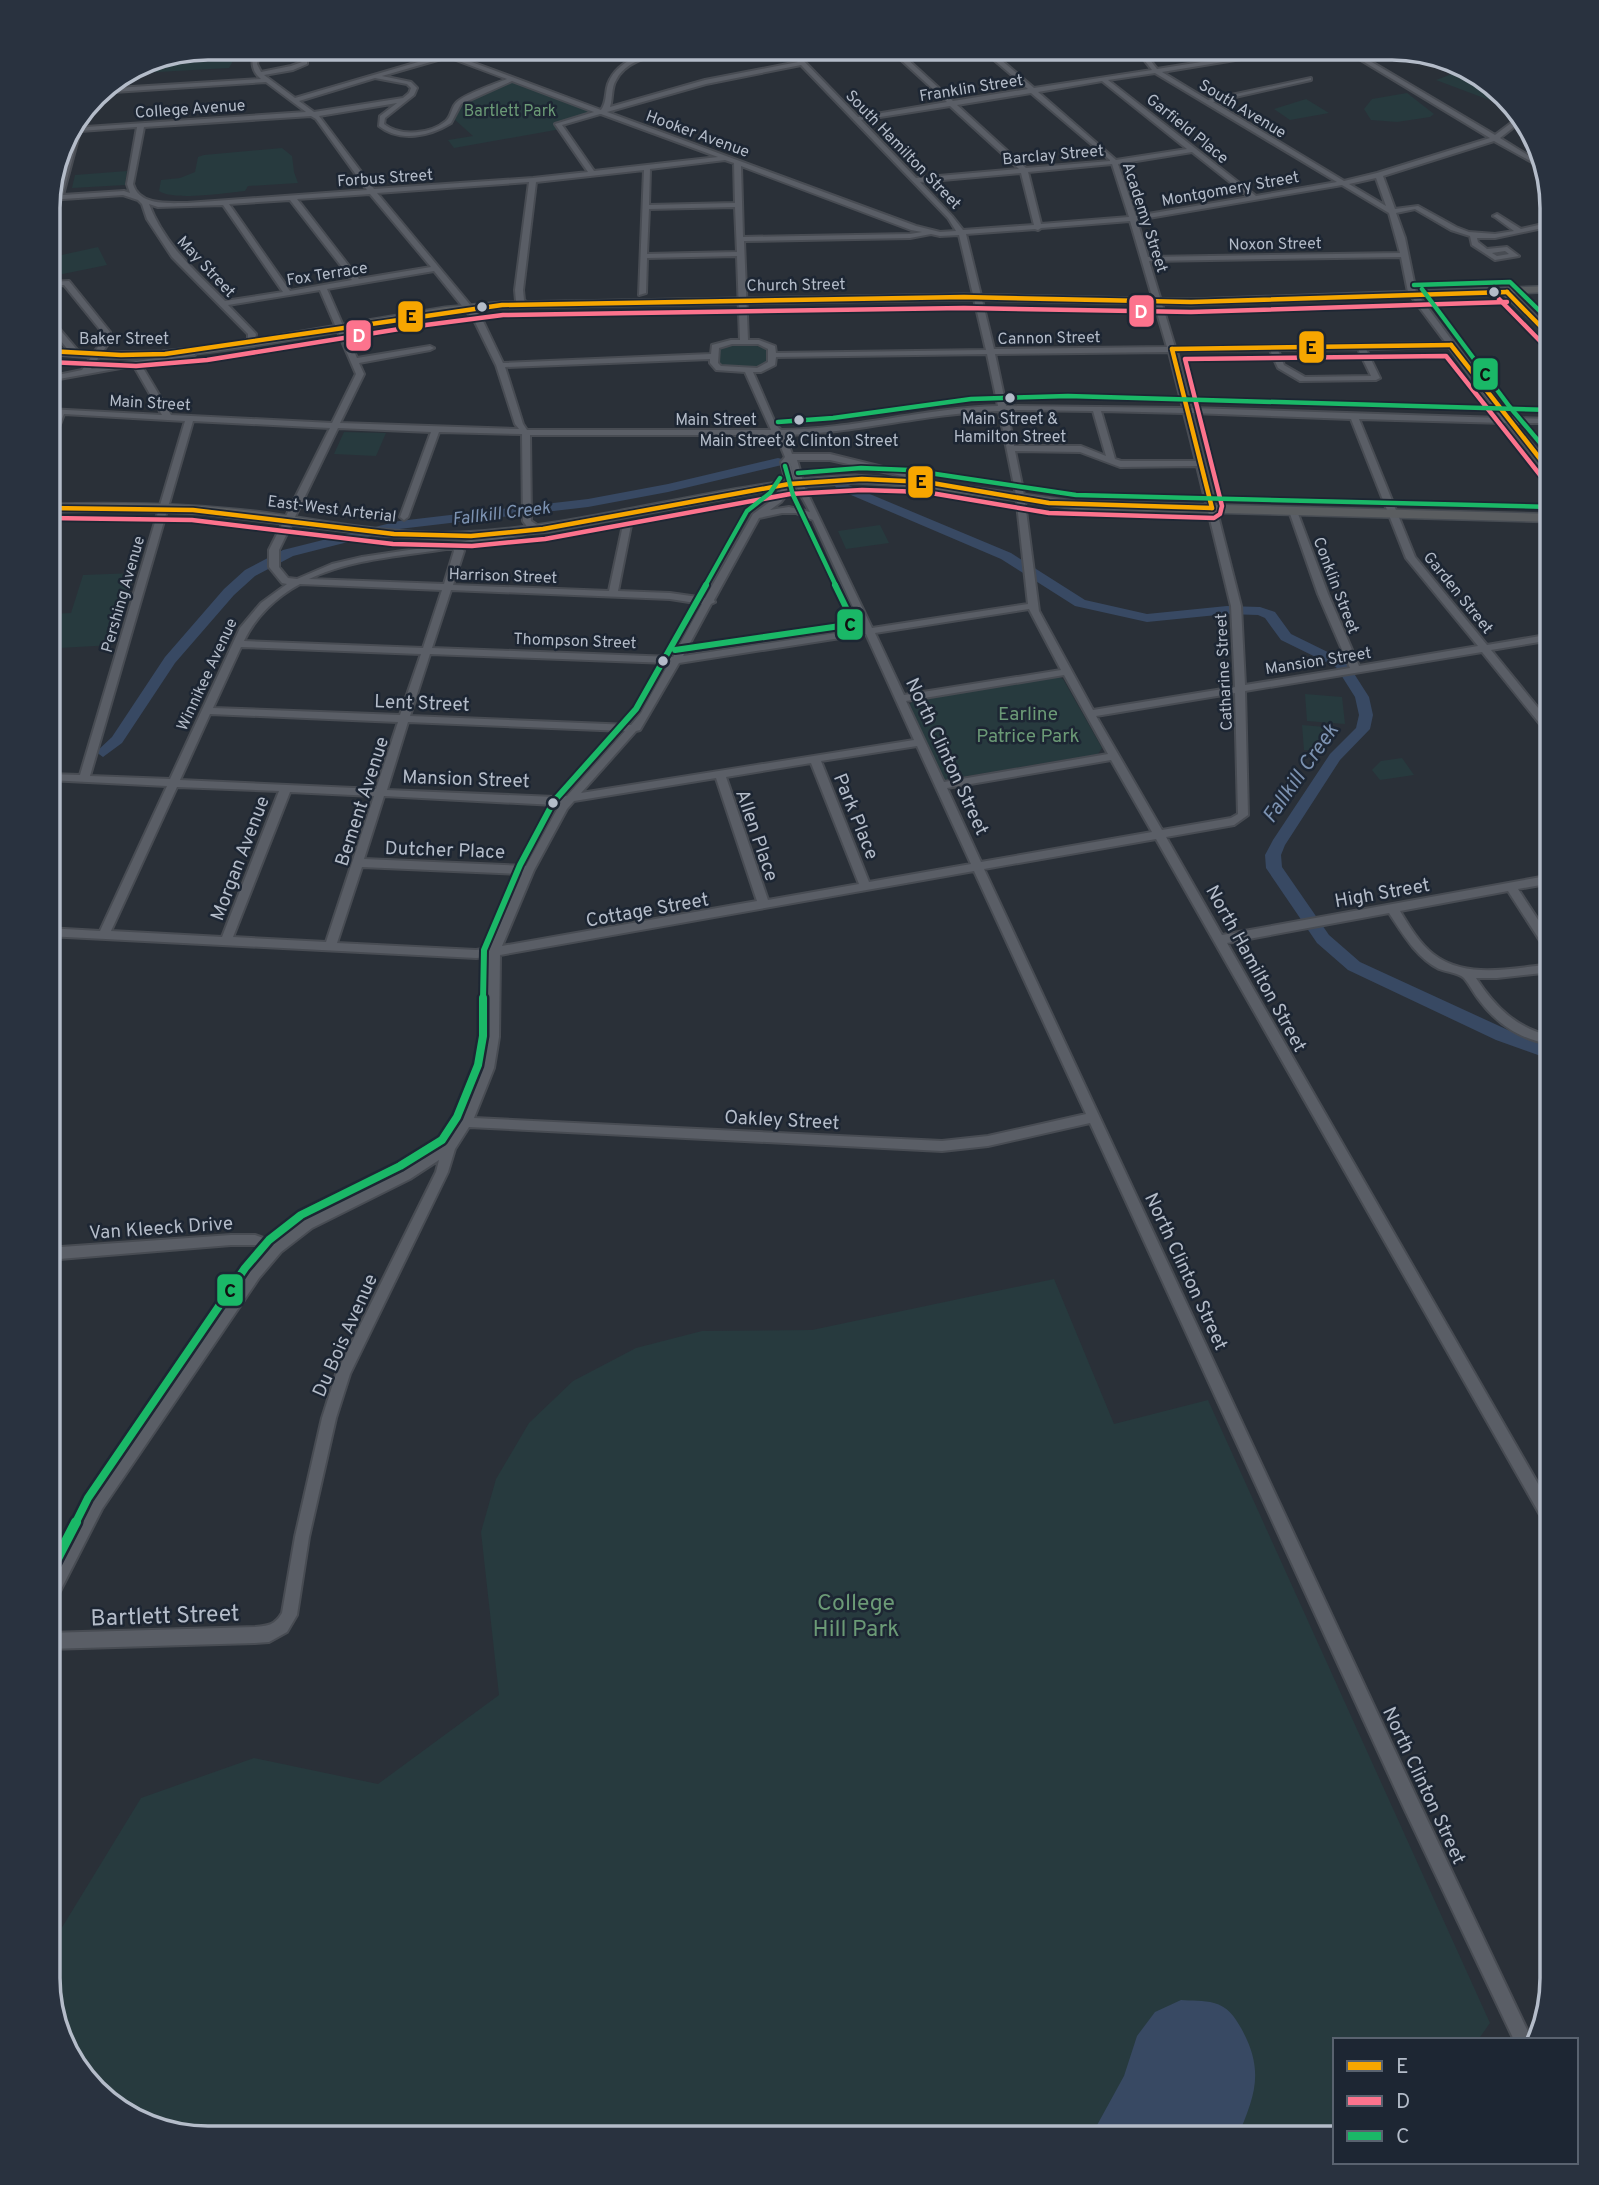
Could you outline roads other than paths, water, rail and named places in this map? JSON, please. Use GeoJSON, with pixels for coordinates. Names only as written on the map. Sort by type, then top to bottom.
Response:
{"type":"FeatureCollection","features":[{"type":"Feature","properties":{"kind":"highway","name":"Church Street"},"geometry":{"type":"LineString","coordinates":[[201,351],[467,307],[524,304],[977,298],[1158,302],[1540,290]]}},
{"type":"Feature","properties":{"kind":"highway","name":"Baker Street"},"geometry":{"type":"LineString","coordinates":[[60,351],[76,354],[147,356],[201,351]]}},
{"type":"Feature","properties":{"kind":"highway","name":"Winnikee Avenue"},"geometry":{"type":"LineString","coordinates":[[496,534],[539,529],[794,483],[849,479],[939,484],[1020,499],[1075,505],[1540,517]]}},
{"type":"Feature","properties":{"kind":"highway","name":"East-West Arterial"},"geometry":{"type":"LineString","coordinates":[[60,508],[163,508],[289,520],[383,533],[431,536],[496,534]]}},
{"type":"Feature","properties":{"kind":"street"},"geometry":{"type":"LineString","coordinates":[[255,60],[259,74],[314,114],[372,192],[483,328],[500,365],[519,424],[526,434],[526,512],[529,525],[539,529]]}},
{"type":"Feature","properties":{"kind":"street"},"geometry":{"type":"LineString","coordinates":[[259,74],[293,68],[305,63],[305,60]]}},
{"type":"Feature","properties":{"kind":"street"},"geometry":{"type":"LineString","coordinates":[[294,100],[431,60]]}},
{"type":"Feature","properties":{"kind":"street"},"geometry":{"type":"LineString","coordinates":[[603,113],[608,107],[611,83],[626,66],[639,60]]}},
{"type":"Feature","properties":{"kind":"street","name":"South Hamilton Street"},"geometry":{"type":"LineString","coordinates":[[798,60],[950,217],[962,235],[988,352],[995,372],[1000,408]]}},
{"type":"Feature","properties":{"kind":"street"},"geometry":{"type":"LineString","coordinates":[[904,60],[1024,170],[1038,228]]}},
{"type":"Feature","properties":{"kind":"street","name":"Academy Street"},"geometry":{"type":"LineString","coordinates":[[997,60],[1116,162],[1172,349],[1187,409]]}},
{"type":"Feature","properties":{"kind":"street","name":"South Avenue"},"geometry":{"type":"LineString","coordinates":[[1148,60],[1156,71],[1392,212]]}},
{"type":"Feature","properties":{"kind":"street","name":"Franklin Street"},"geometry":{"type":"LineString","coordinates":[[856,119],[1223,60]]}},
{"type":"Feature","properties":{"kind":"street"},"geometry":{"type":"LineString","coordinates":[[1364,60],[1529,155]]}},
{"type":"Feature","properties":{"kind":"street","name":"Hooker Avenue"},"geometry":{"type":"LineString","coordinates":[[463,61],[930,233],[962,235]]}},
{"type":"Feature","properties":{"kind":"street"},"geometry":{"type":"LineString","coordinates":[[593,174],[558,125],[705,82],[802,63]]}},
{"type":"Feature","properties":{"kind":"street"},"geometry":{"type":"LineString","coordinates":[[377,77],[412,86],[414,92],[382,117],[381,125],[388,132],[405,134],[443,125],[451,120],[459,103],[512,79]]}},
{"type":"Feature","properties":{"kind":"street"},"geometry":{"type":"LineString","coordinates":[[1206,102],[1309,79]]}},
{"type":"Feature","properties":{"kind":"street"},"geometry":{"type":"LineString","coordinates":[[118,90],[267,80]]}},
{"type":"Feature","properties":{"kind":"street","name":"Garfield Place"},"geometry":{"type":"LineString","coordinates":[[1104,80],[1254,198]]}},
{"type":"Feature","properties":{"kind":"street","name":"College Avenue"},"geometry":{"type":"LineString","coordinates":[[82,129],[314,114],[406,99]]}},
{"type":"Feature","properties":{"kind":"street"},"geometry":{"type":"LineString","coordinates":[[1496,138],[1514,124]]}},
{"type":"Feature","properties":{"kind":"street"},"geometry":{"type":"LineString","coordinates":[[139,197],[131,190],[130,184],[141,125]]}},
{"type":"Feature","properties":{"kind":"street","name":"Montgomery Street"},"geometry":{"type":"LineString","coordinates":[[962,235],[1133,219],[1343,183],[1380,175],[1496,138]]}},
{"type":"Feature","properties":{"kind":"street"},"geometry":{"type":"LineString","coordinates":[[1521,151],[1527,149]]}},
{"type":"Feature","properties":{"kind":"street","name":"Barclay Street"},"geometry":{"type":"LineString","coordinates":[[915,180],[1116,162],[1192,150]]}},
{"type":"Feature","properties":{"kind":"street"},"geometry":{"type":"LineString","coordinates":[[1521,151],[1530,158]]}},
{"type":"Feature","properties":{"kind":"street","name":"Forbus Street"},"geometry":{"type":"LineString","coordinates":[[60,197],[114,193],[169,205],[225,203],[533,180],[725,158]]}},
{"type":"Feature","properties":{"kind":"street"},"geometry":{"type":"LineString","coordinates":[[737,162],[744,342]]}},
{"type":"Feature","properties":{"kind":"street"},"geometry":{"type":"LineString","coordinates":[[60,196],[66,166]]}},
{"type":"Feature","properties":{"kind":"street"},"geometry":{"type":"LineString","coordinates":[[642,293],[647,168]]}},
{"type":"Feature","properties":{"kind":"street"},"geometry":{"type":"LineString","coordinates":[[1380,175],[1405,255],[1410,287],[1414,295],[1540,460]]}},
{"type":"Feature","properties":{"kind":"street"},"geometry":{"type":"LineString","coordinates":[[524,304],[520,301],[519,290],[533,180]]}},
{"type":"Feature","properties":{"kind":"street","name":"May Street"},"geometry":{"type":"LineString","coordinates":[[139,197],[175,255],[253,336],[250,342],[243,345]]}},
{"type":"Feature","properties":{"kind":"street"},"geometry":{"type":"LineString","coordinates":[[292,198],[357,282]]}},
{"type":"Feature","properties":{"kind":"street"},"geometry":{"type":"LineString","coordinates":[[225,203],[288,294]]}},
{"type":"Feature","properties":{"kind":"street"},"geometry":{"type":"LineString","coordinates":[[645,206],[738,205]]}},
{"type":"Feature","properties":{"kind":"street"},"geometry":{"type":"LineString","coordinates":[[1392,212],[1416,207],[1445,226],[1474,237],[1494,236],[1540,227]]}},
{"type":"Feature","properties":{"kind":"street"},"geometry":{"type":"LineString","coordinates":[[1497,216],[1519,231]]}},
{"type":"Feature","properties":{"kind":"street"},"geometry":{"type":"LineString","coordinates":[[740,239],[909,236],[930,233]]}},
{"type":"Feature","properties":{"kind":"street"},"geometry":{"type":"LineString","coordinates":[[1474,237],[1475,243],[1487,251]]}},
{"type":"Feature","properties":{"kind":"street"},"geometry":{"type":"LineString","coordinates":[[643,256],[740,254]]}},
{"type":"Feature","properties":{"kind":"street","name":"Noxon Street"},"geometry":{"type":"LineString","coordinates":[[1145,259],[1405,255]]}},
{"type":"Feature","properties":{"kind":"street","name":"Fox Terrace"},"geometry":{"type":"LineString","coordinates":[[223,304],[435,269]]}},
{"type":"Feature","properties":{"kind":"street"},"geometry":{"type":"LineString","coordinates":[[60,282],[67,284],[106,332],[106,341],[85,372],[60,377]]}},
{"type":"Feature","properties":{"kind":"street"},"geometry":{"type":"LineString","coordinates":[[295,583],[285,581],[273,561],[289,520],[360,374],[323,288]]}},
{"type":"Feature","properties":{"kind":"street"},"geometry":{"type":"LineString","coordinates":[[1507,292],[1540,326]]}},
{"type":"Feature","properties":{"kind":"street"},"geometry":{"type":"LineString","coordinates":[[60,336],[76,354]]}},
{"type":"Feature","properties":{"kind":"street"},"geometry":{"type":"LineString","coordinates":[[744,342],[766,344],[772,348],[773,355],[769,367],[748,370],[722,370],[715,365],[714,356],[715,347],[719,344],[744,342]]}},
{"type":"Feature","properties":{"kind":"street","name":"Cannon Street"},"geometry":{"type":"LineString","coordinates":[[773,355],[1451,345]]}},
{"type":"Feature","properties":{"kind":"street"},"geometry":{"type":"LineString","coordinates":[[1273,348],[1281,366],[1303,379],[1376,378],[1361,346]]}},
{"type":"Feature","properties":{"kind":"street"},"geometry":{"type":"LineString","coordinates":[[356,361],[430,348]]}},
{"type":"Feature","properties":{"kind":"street","name":"Church Street"},"geometry":{"type":"LineString","coordinates":[[85,372],[141,365],[201,351]]}},
{"type":"Feature","properties":{"kind":"street"},"geometry":{"type":"LineString","coordinates":[[500,365],[714,356]]}},
{"type":"Feature","properties":{"kind":"street"},"geometry":{"type":"LineString","coordinates":[[141,365],[168,417]]}},
{"type":"Feature","properties":{"kind":"street"},"geometry":{"type":"LineString","coordinates":[[748,370],[772,426],[778,432]]}},
{"type":"Feature","properties":{"kind":"street","name":"Main Street"},"geometry":{"type":"LineString","coordinates":[[61,412],[526,434],[821,431],[947,412],[1000,408],[1187,409],[1540,421]]}},
{"type":"Feature","properties":{"kind":"street","name":"North Hamilton Street"},"geometry":{"type":"LineString","coordinates":[[1000,408],[1020,499],[1033,606],[1066,672],[1114,757],[1540,1500]]}},
{"type":"Feature","properties":{"kind":"street"},"geometry":{"type":"LineString","coordinates":[[1096,408],[1112,462]]}},
{"type":"Feature","properties":{"kind":"street","name":"Catharine Street"},"geometry":{"type":"LineString","coordinates":[[1187,409],[1236,610],[1243,813]]}},
{"type":"Feature","properties":{"kind":"street","name":"Garden Street"},"geometry":{"type":"LineString","coordinates":[[1354,416],[1391,513],[1419,569],[1540,717]]}},
{"type":"Feature","properties":{"kind":"street","name":"Pershing Avenue"},"geometry":{"type":"LineString","coordinates":[[84,778],[190,418]]}},
{"type":"Feature","properties":{"kind":"street"},"geometry":{"type":"LineString","coordinates":[[404,517],[436,430]]}},
{"type":"Feature","properties":{"kind":"street","name":"North Clinton Street"},"geometry":{"type":"LineString","coordinates":[[778,432],[789,457],[785,463],[805,509],[815,517]]}},
{"type":"Feature","properties":{"kind":"street"},"geometry":{"type":"LineString","coordinates":[[1009,449],[1082,449],[1112,462],[1201,463]]}},
{"type":"Feature","properties":{"kind":"street"},"geometry":{"type":"LineString","coordinates":[[789,457],[830,457],[911,475]]}},
{"type":"Feature","properties":{"kind":"street"},"geometry":{"type":"LineString","coordinates":[[872,466],[895,480]]}},
{"type":"Feature","properties":{"kind":"street"},"geometry":{"type":"LineString","coordinates":[[807,501],[807,494],[812,488],[849,479]]}},
{"type":"Feature","properties":{"kind":"street"},"geometry":{"type":"LineString","coordinates":[[60,1575],[78,1538],[116,1474],[254,1274],[276,1248],[307,1224],[405,1175],[449,1148],[466,1122],[484,1078],[492,1047],[494,952],[529,870],[563,807],[636,728],[710,602],[758,513],[780,498],[794,483]]}},
{"type":"Feature","properties":{"kind":"street","name":"North Clinton Street"},"geometry":{"type":"LineString","coordinates":[[794,483],[807,501],[870,632],[1523,2038]]}},
{"type":"Feature","properties":{"kind":"street"},"geometry":{"type":"LineString","coordinates":[[756,490],[772,494],[774,500],[770,505]]}},
{"type":"Feature","properties":{"kind":"street"},"geometry":{"type":"LineString","coordinates":[[754,523],[766,514],[779,510],[799,511],[815,517]]}},
{"type":"Feature","properties":{"kind":"street","name":"Conklin Street"},"geometry":{"type":"LineString","coordinates":[[1293,511],[1350,670]]}},
{"type":"Feature","properties":{"kind":"street"},"geometry":{"type":"LineString","coordinates":[[613,594],[627,525]]}},
{"type":"Feature","properties":{"kind":"street","name":"Winnikee Avenue"},"geometry":{"type":"LineString","coordinates":[[104,935],[237,644],[255,614],[295,583],[332,566],[446,545],[456,546],[524,531]]}},
{"type":"Feature","properties":{"kind":"street","name":"Bement Avenue"},"geometry":{"type":"LineString","coordinates":[[330,947],[458,551],[456,546]]}},
{"type":"Feature","properties":{"kind":"street","name":"Harrison Street"},"geometry":{"type":"LineString","coordinates":[[295,583],[613,594],[676,597],[710,602]]}},
{"type":"Feature","properties":{"kind":"street","name":"Thompson Street"},"geometry":{"type":"LineString","coordinates":[[237,644],[677,660],[1033,606]]}},
{"type":"Feature","properties":{"kind":"street","name":"Mansion Street"},"geometry":{"type":"LineString","coordinates":[[1090,714],[1540,639]]}},
{"type":"Feature","properties":{"kind":"street"},"geometry":{"type":"LineString","coordinates":[[901,699],[1066,672]]}},
{"type":"Feature","properties":{"kind":"street","name":"Lent Street"},"geometry":{"type":"LineString","coordinates":[[207,711],[636,728]]}},
{"type":"Feature","properties":{"kind":"street","name":"Mansion Street"},"geometry":{"type":"LineString","coordinates":[[60,777],[555,801],[920,742]]}},
{"type":"Feature","properties":{"kind":"street"},"geometry":{"type":"LineString","coordinates":[[942,786],[1114,757]]}},
{"type":"Feature","properties":{"kind":"street","name":"Park Place"},"geometry":{"type":"LineString","coordinates":[[815,759],[866,887]]}},
{"type":"Feature","properties":{"kind":"street","name":"Allen Place"},"geometry":{"type":"LineString","coordinates":[[720,775],[764,905]]}},
{"type":"Feature","properties":{"kind":"street","name":"Morgan Avenue"},"geometry":{"type":"LineString","coordinates":[[226,941],[286,788]]}},
{"type":"Feature","properties":{"kind":"street","name":"Cottage Street"},"geometry":{"type":"LineString","coordinates":[[60,933],[476,954],[1160,835],[1234,821],[1243,813]]}},
{"type":"Feature","properties":{"kind":"street","name":"Dutcher Place"},"geometry":{"type":"LineString","coordinates":[[359,863],[529,870]]}},
{"type":"Feature","properties":{"kind":"street","name":"High Street"},"geometry":{"type":"LineString","coordinates":[[1219,940],[1540,880]]}},
{"type":"Feature","properties":{"kind":"street"},"geometry":{"type":"LineString","coordinates":[[1510,886],[1540,932]]}},
{"type":"Feature","properties":{"kind":"street"},"geometry":{"type":"LineString","coordinates":[[1392,908],[1417,945],[1432,959],[1451,970],[1468,975],[1540,969]]}},
{"type":"Feature","properties":{"kind":"street"},"geometry":{"type":"LineString","coordinates":[[1468,975],[1496,1015],[1524,1034],[1540,1038]]}},
{"type":"Feature","properties":{"kind":"street","name":"Oakley Street"},"geometry":{"type":"LineString","coordinates":[[466,1122],[942,1146],[988,1141],[1093,1117]]}},
{"type":"Feature","properties":{"kind":"street","name":"Du Bois Avenue"},"geometry":{"type":"LineString","coordinates":[[282,1627],[289,1615],[302,1537],[329,1418],[343,1374],[442,1172],[449,1148]]}},
{"type":"Feature","properties":{"kind":"street","name":"Van Kleeck Drive"},"geometry":{"type":"LineString","coordinates":[[60,1253],[231,1240],[255,1240],[276,1248]]}},
{"type":"Feature","properties":{"kind":"street","name":"Bartlett Street"},"geometry":{"type":"LineString","coordinates":[[60,1641],[255,1635],[269,1634],[282,1627]]}},
{"type":"Feature","properties":{"kind":"water"},"geometry":{"type":"Polygon","coordinates":[[[1181,2000],[1219,2004],[1230,2012],[1248,2043],[1255,2071],[1253,2096],[1242,2126],[1097,2126],[1124,2076],[1137,2036],[1155,2012],[1181,2000]]]}},
{"type":"Feature","properties":{"kind":"waterway","name":"Fallkill Creek"},"geometry":{"type":"LineString","coordinates":[[103,752],[117,740],[170,660],[229,592],[250,573],[288,553],[399,525],[588,503],[668,488],[778,462]]}},
{"type":"Feature","properties":{"kind":"waterway","name":"Fallkill Creek"},"geometry":{"type":"LineString","coordinates":[[841,486],[1006,556],[1080,603],[1147,618],[1227,610],[1260,611],[1270,615],[1286,637],[1341,664],[1362,697],[1366,715],[1363,729],[1335,757],[1278,844],[1273,855],[1274,868],[1323,939],[1354,966],[1502,1035],[1540,1049]]}},
{"type":"Feature","properties":{"kind":"place","name":"Main Street & Hamilton Street"},"geometry":{"type":"Point","coordinates":[1010,398]}},
{"type":"Feature","properties":{"kind":"place","name":"Main Street & Clinton Street"},"geometry":{"type":"Point","coordinates":[799,420]}},
{"type":"Feature","properties":{"kind":"park label","name":"Bartlett Park"},"geometry":{"type":"Point","coordinates":[510,110]}},
{"type":"Feature","properties":{"kind":"park label","name":"Earline Patrice Park"},"geometry":{"type":"Point","coordinates":[1028,724]}},
{"type":"Feature","properties":{"kind":"park label","name":"College Hill Park"},"geometry":{"type":"Point","coordinates":[856,1615]}}]}
